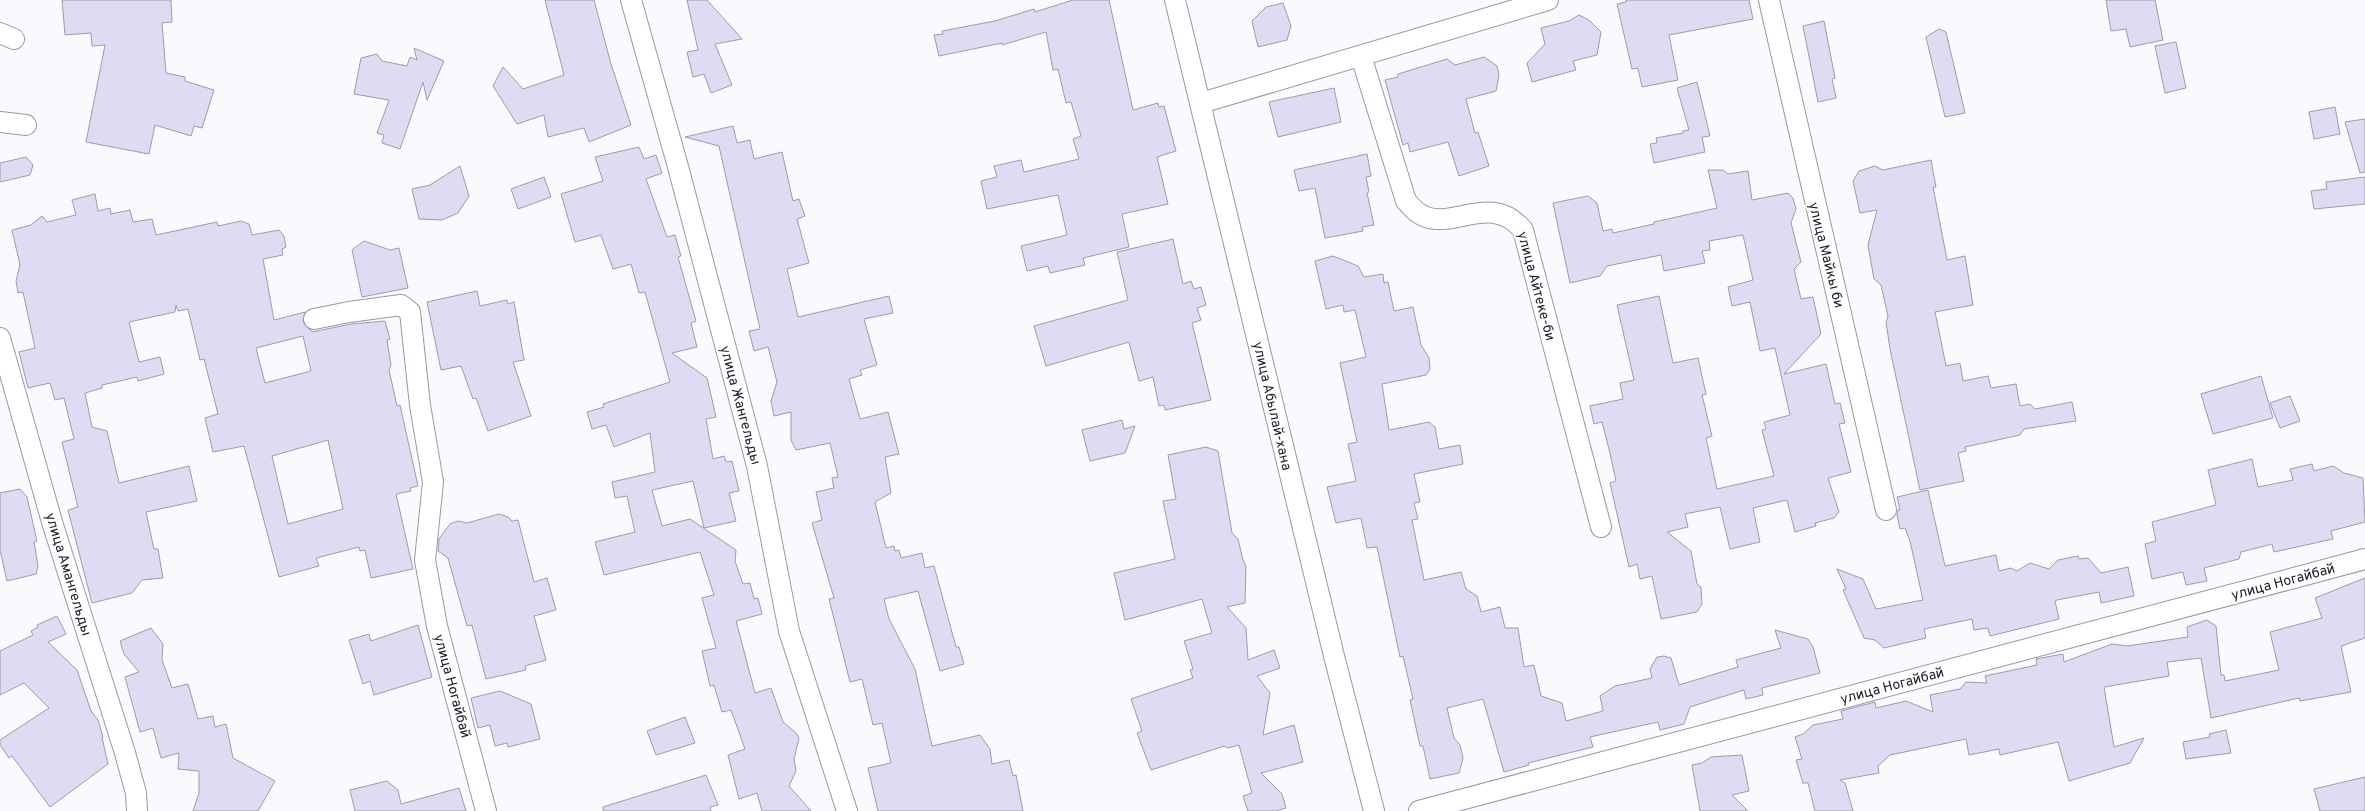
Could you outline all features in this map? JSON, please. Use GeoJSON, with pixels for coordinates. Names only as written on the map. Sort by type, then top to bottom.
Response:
{"type":"FeatureCollection","features":[{"type":"Feature","properties":{"kind":"street","name":"улица Жангельды"},"geometry":{"type":"LineString","coordinates":[[631,0],[677,163],[757,466],[789,631],[847,811]]}},
{"type":"Feature","properties":{"kind":"street","name":"улица Абылай-хана"},"geometry":{"type":"LineString","coordinates":[[1175,0],[1327,628],[1374,811]]}},
{"type":"Feature","properties":{"kind":"street"},"geometry":{"type":"LineString","coordinates":[[1201,102],[1548,0]]}},
{"type":"Feature","properties":{"kind":"street","name":"улица Майкы би"},"geometry":{"type":"LineString","coordinates":[[1769,0],[1886,510]]}},
{"type":"Feature","properties":{"kind":"street","name":"улица Айтеке-би"},"geometry":{"type":"LineString","coordinates":[[1362,56],[1406,201],[1418,214],[1435,218],[1496,212],[1514,219],[1524,230],[1601,527]]}},
{"type":"Feature","properties":{"kind":"street"},"geometry":{"type":"LineString","coordinates":[[0,122],[26,125]]}},
{"type":"Feature","properties":{"kind":"street","name":"улица Ногайбай"},"geometry":{"type":"LineString","coordinates":[[314,319],[349,312],[401,306],[410,312],[420,405],[433,482],[425,560],[437,626],[486,811]]}},
{"type":"Feature","properties":{"kind":"street","name":"улица Амангельды"},"geometry":{"type":"LineString","coordinates":[[0,338],[52,522],[125,753],[136,793],[137,811]]}},
{"type":"Feature","properties":{"kind":"street","name":"улица Ногайбай"},"geometry":{"type":"LineString","coordinates":[[1419,811],[2365,559]]}},
{"type":"Feature","properties":{"kind":"building"},"geometry":{"type":"Polygon","coordinates":[[[62,0],[171,0],[172,22],[162,23],[166,73],[185,77],[185,81],[214,90],[202,128],[194,126],[191,136],[155,125],[149,154],[86,142],[105,45],[92,46],[91,33],[65,35],[62,0]]]}},
{"type":"Feature","properties":{"kind":"building"},"geometry":{"type":"Polygon","coordinates":[[[545,0],[594,0],[611,64],[631,125],[589,142],[584,128],[548,137],[544,115],[517,124],[493,86],[503,67],[523,89],[564,75],[545,0]]]}},
{"type":"Feature","properties":{"kind":"building"},"geometry":{"type":"Polygon","coordinates":[[[687,0],[707,0],[742,39],[715,44],[732,85],[711,93],[704,74],[693,77],[687,52],[698,50],[687,0]]]}},
{"type":"Feature","properties":{"kind":"building"},"geometry":{"type":"Polygon","coordinates":[[[1073,0],[1109,0],[1133,110],[1158,103],[1159,107],[1164,106],[1176,151],[1157,157],[1168,204],[1122,214],[1129,247],[1083,258],[1085,265],[1050,273],[1048,266],[1027,271],[1021,246],[1067,235],[1058,195],[987,209],[981,181],[997,177],[994,166],[1021,160],[1024,172],[1079,159],[1073,139],[1081,136],[1071,102],[1066,103],[1058,69],[1053,70],[1046,32],[1002,45],[1002,43],[939,56],[934,35],[943,34],[942,31],[995,21],[1034,9],[1035,12],[1073,0]]]}},
{"type":"Feature","properties":{"kind":"building"},"geometry":{"type":"Polygon","coordinates":[[[1626,0],[1749,0],[1753,19],[1669,35],[1678,80],[1642,87],[1638,68],[1632,69],[1617,4],[1626,2],[1626,0]]]}},
{"type":"Feature","properties":{"kind":"building"},"geometry":{"type":"Polygon","coordinates":[[[2106,0],[2155,0],[2163,40],[2130,47],[2126,29],[2111,31],[2106,0]]]}},
{"type":"Feature","properties":{"kind":"building"},"geometry":{"type":"Polygon","coordinates":[[[1283,3],[1291,26],[1287,40],[1258,47],[1252,21],[1266,7],[1283,3]]]}},
{"type":"Feature","properties":{"kind":"building"},"geometry":{"type":"Polygon","coordinates":[[[1579,15],[1589,20],[1601,32],[1597,55],[1573,61],[1576,70],[1532,82],[1527,63],[1545,44],[1541,28],[1569,21],[1579,15]]]}},
{"type":"Feature","properties":{"kind":"building"},"geometry":{"type":"Polygon","coordinates":[[[1824,21],[1835,78],[1832,79],[1836,98],[1818,102],[1803,26],[1824,21]]]}},
{"type":"Feature","properties":{"kind":"building"},"geometry":{"type":"Polygon","coordinates":[[[1939,29],[1946,32],[1965,113],[1945,117],[1926,37],[1939,29]]]}},
{"type":"Feature","properties":{"kind":"building"},"geometry":{"type":"Polygon","coordinates":[[[2176,42],[2186,88],[2165,93],[2155,46],[2176,42]]]}},
{"type":"Feature","properties":{"kind":"building"},"geometry":{"type":"Polygon","coordinates":[[[414,48],[444,61],[427,100],[423,82],[400,149],[382,143],[384,135],[377,133],[389,100],[354,94],[361,58],[377,54],[382,61],[407,66],[410,57],[417,60],[414,48]]]}},
{"type":"Feature","properties":{"kind":"building"},"geometry":{"type":"Polygon","coordinates":[[[1484,57],[1497,66],[1499,75],[1496,91],[1466,99],[1475,133],[1478,132],[1489,166],[1459,176],[1448,142],[1410,152],[1408,143],[1403,145],[1385,80],[1398,77],[1398,74],[1447,59],[1455,65],[1484,57]]]}},
{"type":"Feature","properties":{"kind":"building"},"geometry":{"type":"Polygon","coordinates":[[[1697,82],[1710,136],[1702,137],[1705,152],[1654,163],[1650,144],[1657,143],[1656,138],[1683,133],[1683,131],[1689,130],[1677,88],[1697,82]]]}},
{"type":"Feature","properties":{"kind":"building"},"geometry":{"type":"Polygon","coordinates":[[[1334,88],[1341,122],[1278,137],[1269,102],[1334,88]]]}},
{"type":"Feature","properties":{"kind":"building"},"geometry":{"type":"Polygon","coordinates":[[[2335,107],[2340,134],[2314,139],[2309,112],[2335,107]]]}},
{"type":"Feature","properties":{"kind":"building"},"geometry":{"type":"Polygon","coordinates":[[[2365,119],[2365,172],[2360,173],[2345,122],[2365,119]]]}},
{"type":"Feature","properties":{"kind":"building"},"geometry":{"type":"Polygon","coordinates":[[[733,126],[737,143],[750,140],[754,159],[782,152],[793,201],[799,199],[805,216],[797,219],[809,263],[787,269],[798,317],[889,296],[893,313],[864,319],[877,365],[860,370],[862,375],[849,379],[860,419],[888,412],[899,454],[885,457],[891,493],[875,502],[886,548],[894,546],[895,551],[899,550],[901,558],[922,553],[925,568],[934,566],[956,647],[959,647],[964,664],[940,671],[918,591],[884,599],[889,619],[915,669],[932,746],[980,735],[990,749],[992,764],[1009,760],[1013,776],[1016,775],[1023,811],[878,811],[868,768],[891,763],[882,723],[873,725],[862,679],[850,682],[829,599],[834,598],[812,523],[822,520],[816,492],[834,488],[832,478],[838,477],[830,443],[796,450],[791,440],[791,412],[774,416],[771,401],[777,382],[768,347],[754,351],[749,331],[760,329],[719,146],[685,137],[733,126]]]}},
{"type":"Feature","properties":{"kind":"building"},"geometry":{"type":"Polygon","coordinates":[[[639,147],[644,159],[656,155],[662,173],[646,179],[667,237],[675,235],[681,256],[678,257],[696,321],[691,323],[697,347],[672,353],[707,378],[716,417],[706,419],[713,459],[724,456],[726,462],[732,461],[739,491],[729,493],[736,521],[704,528],[693,481],[652,490],[662,526],[690,519],[736,550],[735,561],[743,584],[750,583],[754,599],[758,598],[762,614],[736,621],[755,693],[771,688],[783,722],[799,738],[794,759],[796,771],[789,786],[811,811],[762,811],[757,793],[739,799],[728,755],[745,749],[731,710],[722,712],[714,685],[710,686],[702,651],[716,648],[702,598],[714,595],[700,552],[604,575],[595,542],[635,532],[627,496],[615,498],[612,482],[655,472],[650,433],[614,447],[606,425],[592,429],[587,412],[604,407],[603,404],[670,382],[645,292],[639,293],[631,264],[613,269],[601,235],[575,242],[561,194],[603,181],[595,157],[639,147]]]}},
{"type":"Feature","properties":{"kind":"building"},"geometry":{"type":"Polygon","coordinates":[[[1367,154],[1371,176],[1366,177],[1369,192],[1367,193],[1374,225],[1362,227],[1363,231],[1325,238],[1315,188],[1299,191],[1294,170],[1367,154]]]}},
{"type":"Feature","properties":{"kind":"building"},"geometry":{"type":"Polygon","coordinates":[[[26,157],[33,165],[30,175],[0,182],[0,163],[26,157]]]}},
{"type":"Feature","properties":{"kind":"building"},"geometry":{"type":"Polygon","coordinates":[[[1931,160],[1936,187],[1933,187],[1947,260],[1965,256],[1973,305],[1935,312],[1946,366],[1960,363],[1963,381],[1988,376],[1991,388],[2016,384],[2020,406],[2030,404],[2035,409],[2072,402],[2076,421],[2024,429],[2020,435],[1965,447],[1966,451],[1958,453],[1964,481],[1920,490],[1890,349],[1886,322],[1888,316],[1881,285],[1874,279],[1868,245],[1877,210],[1860,213],[1853,181],[1859,171],[1875,166],[1883,170],[1931,160]]]}},
{"type":"Feature","properties":{"kind":"building"},"geometry":{"type":"Polygon","coordinates":[[[460,166],[469,196],[458,213],[442,220],[419,219],[412,189],[430,185],[460,166]]]}},
{"type":"Feature","properties":{"kind":"building"},"geometry":{"type":"Polygon","coordinates":[[[1708,170],[1723,170],[1728,174],[1748,171],[1752,200],[1788,193],[1793,198],[1796,209],[1791,223],[1801,262],[1794,269],[1801,299],[1813,297],[1821,334],[1784,374],[1826,364],[1835,404],[1840,403],[1845,423],[1839,424],[1851,472],[1828,478],[1839,512],[1834,518],[1815,523],[1816,526],[1795,532],[1787,500],[1753,508],[1760,542],[1730,549],[1720,507],[1685,514],[1688,527],[1667,532],[1691,551],[1697,584],[1701,587],[1702,604],[1697,612],[1661,619],[1652,576],[1640,579],[1637,564],[1629,567],[1610,483],[1616,481],[1609,449],[1602,422],[1594,424],[1590,406],[1623,399],[1620,383],[1634,380],[1617,305],[1659,296],[1673,363],[1698,358],[1706,394],[1702,395],[1712,436],[1706,438],[1717,489],[1774,476],[1762,430],[1766,429],[1764,422],[1790,415],[1775,348],[1760,351],[1750,302],[1732,306],[1728,287],[1753,280],[1743,235],[1709,241],[1710,250],[1702,251],[1705,263],[1664,271],[1661,255],[1607,266],[1600,276],[1570,283],[1553,203],[1588,196],[1597,203],[1603,231],[1612,229],[1613,233],[1717,208],[1708,170]]]}},
{"type":"Feature","properties":{"kind":"building"},"geometry":{"type":"Polygon","coordinates":[[[544,177],[551,197],[518,209],[511,189],[544,177]]]}},
{"type":"Feature","properties":{"kind":"building"},"geometry":{"type":"Polygon","coordinates":[[[2365,177],[2365,204],[2314,209],[2311,191],[2327,189],[2326,182],[2365,177]]]}},
{"type":"Feature","properties":{"kind":"building"},"geometry":{"type":"Polygon","coordinates":[[[95,194],[98,211],[110,208],[111,214],[130,210],[133,222],[152,219],[156,235],[217,222],[218,226],[241,221],[249,224],[252,235],[279,230],[284,236],[286,247],[282,249],[283,255],[263,259],[274,320],[305,312],[303,322],[312,332],[351,324],[385,321],[390,339],[387,340],[391,365],[389,370],[397,406],[400,405],[418,486],[410,488],[411,491],[396,494],[413,569],[371,578],[365,550],[360,551],[359,547],[316,558],[319,566],[279,577],[244,446],[213,452],[205,418],[218,414],[204,359],[200,360],[188,309],[178,311],[176,305],[175,312],[129,322],[139,362],[160,357],[164,374],[138,381],[137,377],[102,385],[102,388],[85,393],[92,427],[107,431],[119,483],[189,466],[197,501],[146,512],[154,549],[158,549],[163,578],[142,580],[132,593],[92,603],[68,510],[78,507],[62,442],[74,439],[64,398],[55,400],[50,383],[28,388],[19,352],[35,348],[23,292],[18,293],[16,281],[20,265],[12,230],[31,225],[42,216],[47,222],[76,215],[72,200],[95,194]],[[303,336],[256,348],[265,383],[311,371],[303,336]],[[328,440],[272,456],[288,524],[343,509],[328,440]]]}},
{"type":"Feature","properties":{"kind":"building"},"geometry":{"type":"Polygon","coordinates":[[[1173,239],[1183,284],[1191,281],[1194,289],[1201,287],[1206,305],[1197,308],[1201,320],[1192,323],[1211,400],[1165,410],[1164,405],[1159,406],[1153,377],[1139,381],[1129,342],[1046,366],[1034,326],[1128,300],[1117,252],[1173,239]]]}},
{"type":"Feature","properties":{"kind":"building"},"geometry":{"type":"Polygon","coordinates":[[[364,241],[390,250],[399,248],[408,288],[362,297],[352,250],[364,241]]]}},
{"type":"Feature","properties":{"kind":"building"},"geometry":{"type":"Polygon","coordinates":[[[1333,256],[1358,266],[1364,277],[1383,274],[1384,283],[1388,282],[1394,311],[1413,307],[1421,345],[1429,358],[1430,369],[1426,375],[1382,384],[1389,430],[1429,422],[1435,427],[1439,449],[1460,445],[1463,464],[1414,474],[1420,502],[1414,503],[1418,519],[1412,520],[1424,580],[1461,572],[1466,589],[1477,596],[1481,612],[1500,607],[1505,628],[1518,628],[1524,667],[1534,665],[1541,696],[1562,703],[1566,721],[1603,711],[1600,696],[1615,686],[1652,678],[1650,669],[1657,657],[1671,658],[1679,685],[1738,667],[1736,660],[1781,648],[1775,630],[1808,639],[1813,647],[1820,673],[1762,688],[1763,695],[1746,699],[1744,690],[1690,707],[1684,724],[1660,730],[1658,722],[1590,737],[1593,747],[1528,763],[1529,765],[1504,772],[1483,699],[1447,708],[1454,738],[1460,745],[1463,758],[1459,773],[1430,779],[1423,746],[1420,746],[1410,700],[1413,699],[1403,656],[1400,657],[1377,547],[1367,548],[1361,518],[1336,523],[1327,487],[1356,481],[1348,444],[1357,442],[1340,363],[1366,357],[1355,310],[1344,312],[1343,305],[1326,309],[1315,261],[1333,256]]]}},
{"type":"Feature","properties":{"kind":"building"},"geometry":{"type":"Polygon","coordinates":[[[477,291],[480,306],[507,300],[508,304],[514,302],[524,360],[513,362],[531,416],[488,431],[476,398],[473,399],[461,366],[441,370],[427,302],[477,291]]]}},
{"type":"Feature","properties":{"kind":"building"},"geometry":{"type":"Polygon","coordinates":[[[2261,376],[2273,418],[2213,434],[2201,394],[2261,376]]]}},
{"type":"Feature","properties":{"kind":"building"},"geometry":{"type":"Polygon","coordinates":[[[2290,396],[2300,421],[2280,428],[2270,403],[2290,396]]]}},
{"type":"Feature","properties":{"kind":"building"},"geometry":{"type":"Polygon","coordinates":[[[1122,420],[1124,429],[1135,426],[1125,453],[1090,461],[1082,430],[1122,420]]]}},
{"type":"Feature","properties":{"kind":"building"},"geometry":{"type":"Polygon","coordinates":[[[1206,447],[1218,451],[1232,533],[1238,539],[1246,566],[1245,603],[1227,607],[1246,628],[1248,660],[1274,650],[1280,668],[1257,676],[1270,693],[1263,735],[1294,725],[1303,762],[1261,773],[1282,794],[1286,808],[1276,811],[1248,811],[1243,796],[1252,793],[1239,745],[1228,748],[1224,746],[1151,770],[1137,733],[1142,731],[1131,699],[1193,678],[1190,670],[1193,669],[1184,641],[1212,633],[1202,599],[1125,620],[1114,573],[1175,559],[1163,501],[1176,499],[1168,455],[1206,447]]]}},
{"type":"Feature","properties":{"kind":"building"},"geometry":{"type":"Polygon","coordinates":[[[2252,459],[2258,487],[2293,480],[2290,469],[2312,464],[2314,471],[2333,466],[2344,473],[2363,478],[2365,522],[2331,531],[2333,539],[2274,552],[2272,544],[2241,552],[2239,559],[2204,568],[2207,581],[2186,585],[2183,572],[2152,579],[2145,544],[2156,541],[2152,522],[2216,505],[2208,470],[2252,459]]]}},
{"type":"Feature","properties":{"kind":"building"},"geometry":{"type":"Polygon","coordinates":[[[20,489],[27,497],[37,541],[34,542],[38,566],[36,574],[7,581],[0,550],[0,493],[20,489]]]}},
{"type":"Feature","properties":{"kind":"building"},"geometry":{"type":"Polygon","coordinates":[[[1928,490],[1945,566],[1996,555],[1999,571],[2011,568],[2017,571],[2030,563],[2049,569],[2058,560],[2078,556],[2079,559],[2088,558],[2101,573],[2128,567],[2134,596],[2101,603],[2099,592],[2057,600],[2055,601],[2059,619],[1990,636],[1988,628],[1974,630],[1972,619],[1924,629],[1926,638],[1884,648],[1875,640],[1864,638],[1843,590],[1846,589],[1837,569],[1863,579],[1876,609],[1923,600],[1910,541],[1905,528],[1900,529],[1897,515],[1898,510],[1900,510],[1897,497],[1928,490]]]}},
{"type":"Feature","properties":{"kind":"building"},"geometry":{"type":"Polygon","coordinates":[[[499,514],[508,517],[512,521],[518,520],[534,582],[547,578],[556,610],[534,616],[546,660],[525,666],[526,670],[486,679],[472,625],[467,626],[448,558],[438,551],[439,539],[450,524],[458,521],[467,523],[499,514]]]}},
{"type":"Feature","properties":{"kind":"building"},"geometry":{"type":"Polygon","coordinates":[[[2365,578],[2365,638],[2341,646],[2351,692],[2300,701],[2299,698],[2211,718],[2201,658],[2167,662],[2169,676],[2104,687],[2114,747],[2144,738],[2130,763],[2069,781],[2058,742],[2000,755],[1999,749],[1969,755],[1966,739],[1890,755],[1878,766],[1879,773],[1840,780],[1845,783],[1853,811],[1815,811],[1808,783],[1803,783],[1796,760],[1802,759],[1795,737],[1803,734],[1813,725],[1843,719],[1841,711],[1875,702],[1876,708],[1906,701],[1933,712],[1930,695],[1960,689],[1966,682],[1987,683],[1985,676],[2037,665],[2036,659],[2063,654],[2064,662],[2112,644],[2127,646],[2188,637],[2187,627],[2207,620],[2216,626],[2221,675],[2224,675],[2225,681],[2279,670],[2270,632],[2322,618],[2315,598],[2365,578]]]}},
{"type":"Feature","properties":{"kind":"building"},"geometry":{"type":"Polygon","coordinates":[[[57,616],[66,634],[48,642],[77,670],[91,711],[98,720],[108,764],[50,807],[12,756],[9,758],[0,745],[0,740],[49,708],[24,683],[0,695],[0,651],[33,635],[31,631],[38,627],[37,625],[57,616]]]}},
{"type":"Feature","properties":{"kind":"building"},"geometry":{"type":"Polygon","coordinates":[[[418,625],[432,677],[374,695],[370,681],[363,684],[349,640],[369,634],[371,641],[418,625]]]}},
{"type":"Feature","properties":{"kind":"building"},"geometry":{"type":"Polygon","coordinates":[[[151,628],[163,644],[162,660],[172,688],[188,684],[198,719],[213,716],[215,727],[226,724],[233,758],[275,781],[258,811],[193,811],[199,793],[199,771],[178,769],[179,753],[161,758],[153,728],[140,732],[125,677],[139,672],[124,654],[120,641],[151,628]]]}},
{"type":"Feature","properties":{"kind":"building"},"geometry":{"type":"Polygon","coordinates":[[[500,691],[531,704],[540,739],[508,747],[507,743],[495,746],[490,725],[478,728],[471,698],[500,691]]]}},
{"type":"Feature","properties":{"kind":"building"},"geometry":{"type":"Polygon","coordinates":[[[685,717],[695,743],[656,755],[647,731],[685,717]]]}},
{"type":"Feature","properties":{"kind":"building"},"geometry":{"type":"Polygon","coordinates":[[[2226,730],[2231,753],[2186,759],[2183,742],[2210,737],[2209,734],[2226,730]]]}},
{"type":"Feature","properties":{"kind":"building"},"geometry":{"type":"Polygon","coordinates":[[[1742,755],[1749,791],[1732,795],[1748,811],[1700,811],[1692,765],[1702,763],[1711,757],[1742,755]]]}},
{"type":"Feature","properties":{"kind":"building"},"geometry":{"type":"Polygon","coordinates":[[[706,775],[718,805],[710,807],[711,811],[603,811],[603,807],[706,775]]]}},
{"type":"Feature","properties":{"kind":"building"},"geometry":{"type":"Polygon","coordinates":[[[2365,777],[2365,811],[2320,811],[2314,789],[2365,777]]]}},
{"type":"Feature","properties":{"kind":"building"},"geometry":{"type":"Polygon","coordinates":[[[387,781],[398,790],[401,804],[459,788],[466,811],[355,811],[350,790],[387,781]]]}}]}
